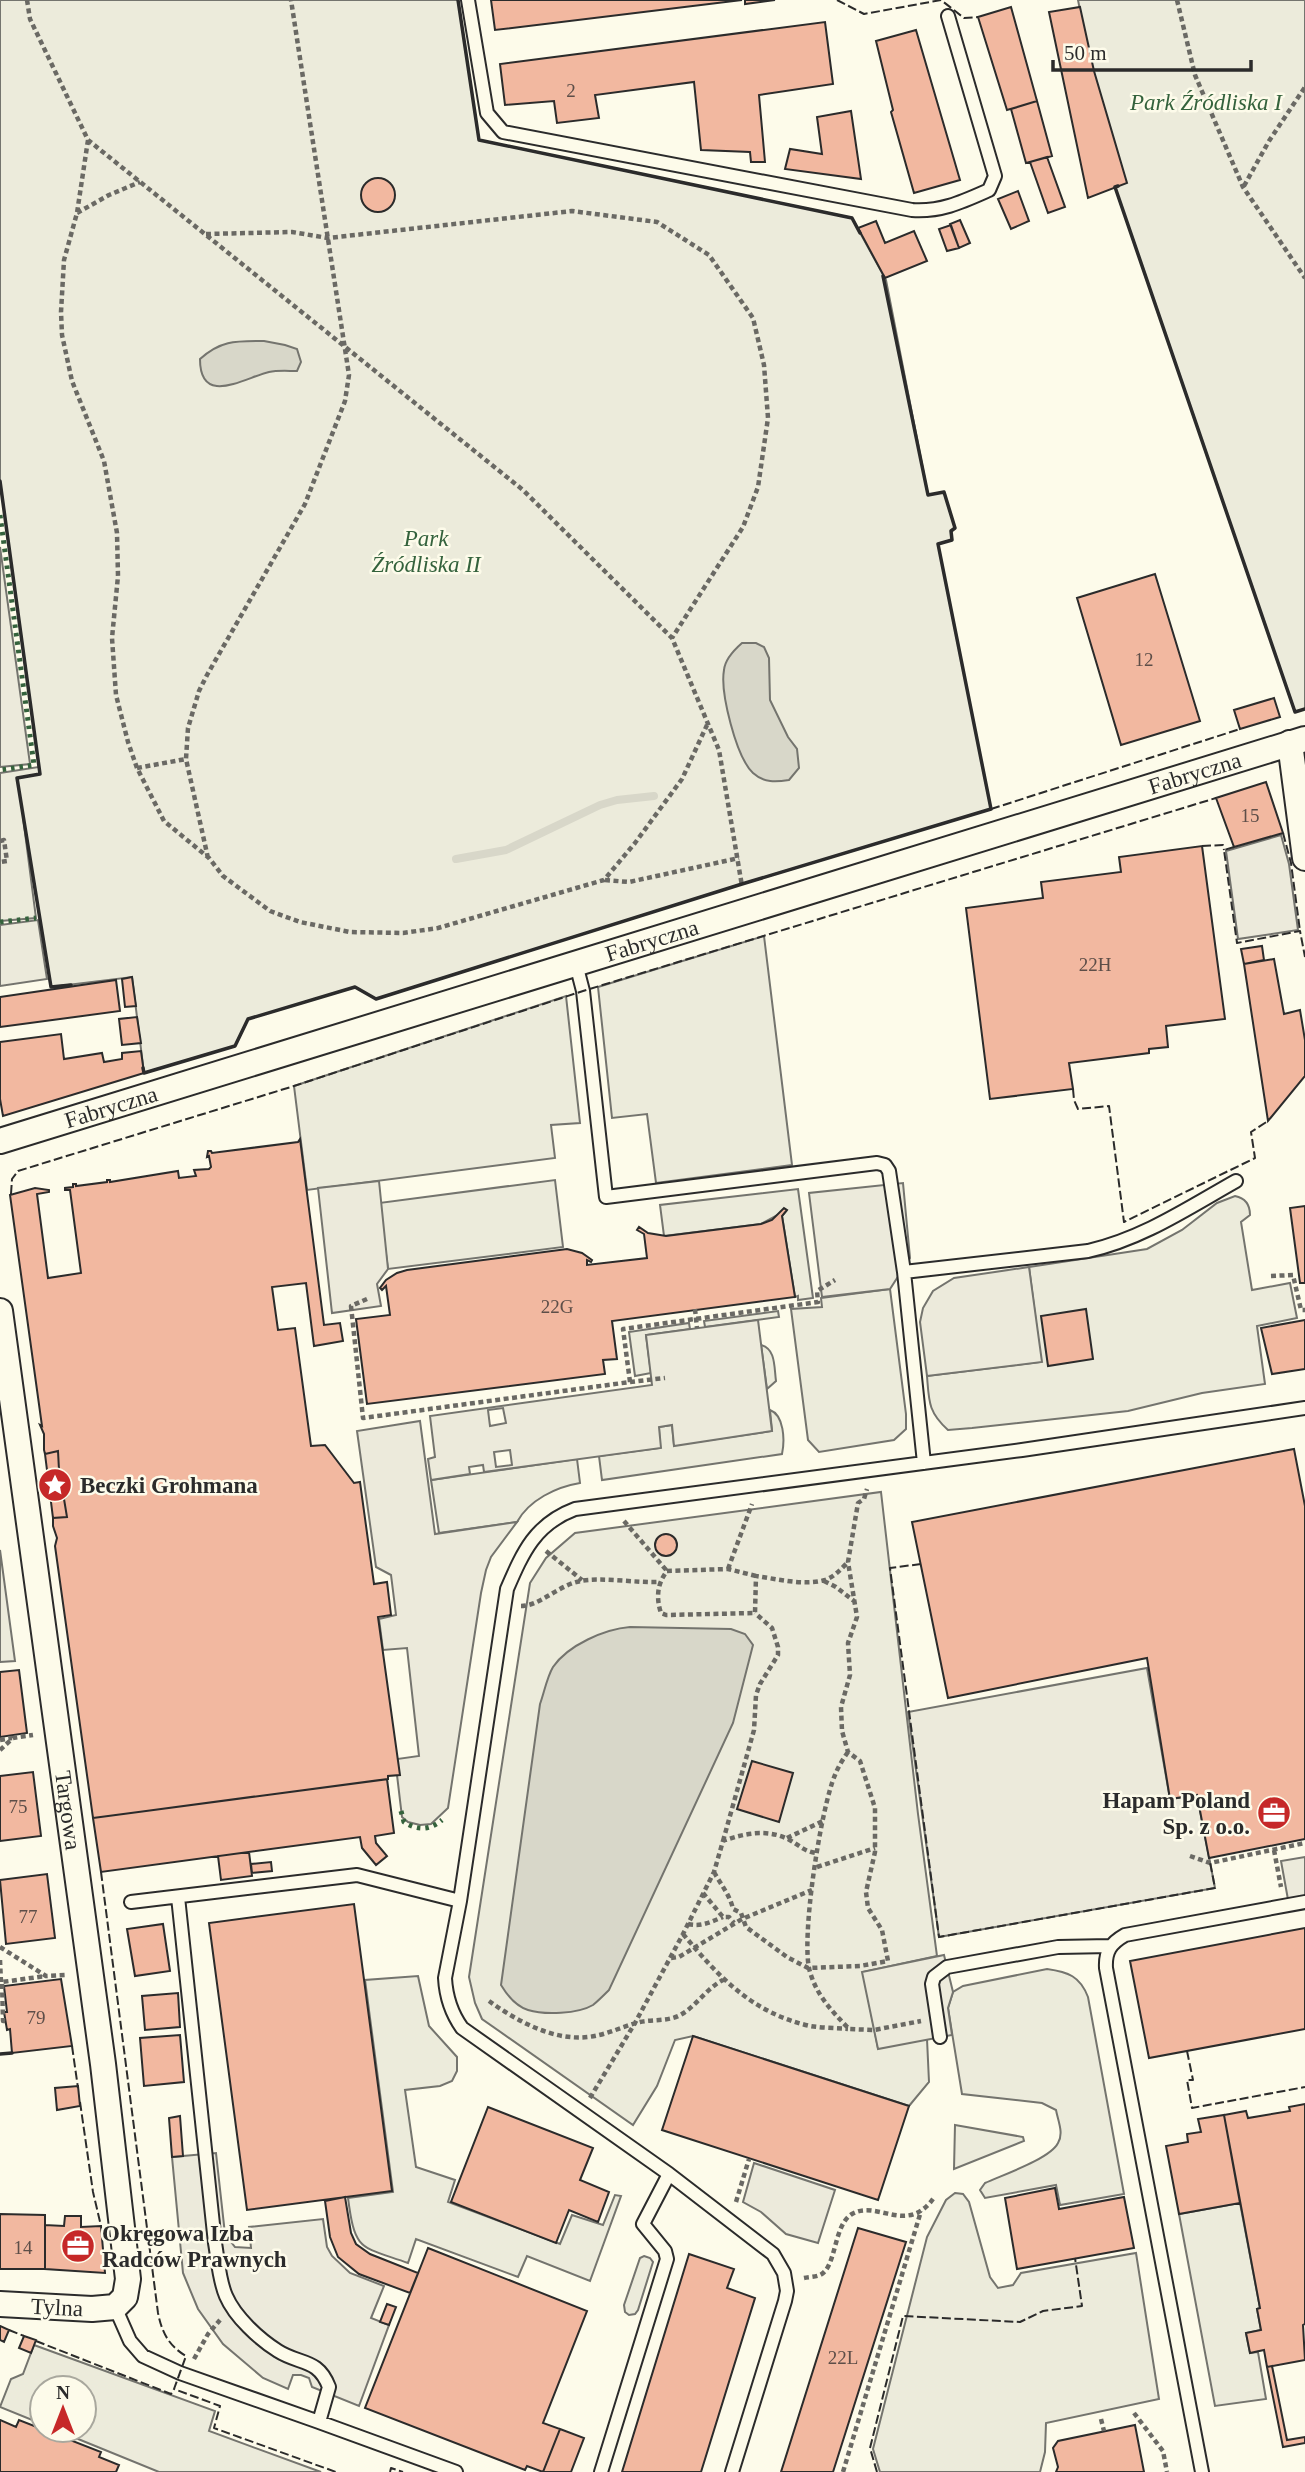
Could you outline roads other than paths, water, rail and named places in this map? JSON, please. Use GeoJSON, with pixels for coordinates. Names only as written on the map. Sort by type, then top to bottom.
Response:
{"type":"FeatureCollection","features":[{"type":"Feature","properties":{"kind":"street"},"geometry":{"type":"LineString","coordinates":[[1297,741],[1305,858]]}},
{"type":"Feature","properties":{"kind":"street","name":"Fabryczna"},"geometry":{"type":"LineString","coordinates":[[0,1141],[1297,741]]}},
{"type":"Feature","properties":{"kind":"street","name":"Targowa"},"geometry":{"type":"LineString","coordinates":[[0,1311],[103,2064],[125,2252],[128,2288],[125,2297],[115,2308]]}},
{"type":"Feature","properties":{"kind":"street","name":"Tylna"},"geometry":{"type":"LineString","coordinates":[[0,2304],[115,2308]]}},
{"type":"Feature","properties":{"kind":"lane"},"geometry":{"type":"LineString","coordinates":[[468,0],[487,113],[503,132],[912,210],[931,211],[953,206],[989,190],[995,176],[948,16]]}},
{"type":"Feature","properties":{"kind":"lane"},"geometry":{"type":"LineString","coordinates":[[576,964],[583,991],[606,1197],[877,1163],[889,1171],[904,1272],[924,1463]]}},
{"type":"Feature","properties":{"kind":"lane"},"geometry":{"type":"LineString","coordinates":[[904,1272],[1088,1251],[1116,1245],[1236,1181]]}},
{"type":"Feature","properties":{"kind":"lane"},"geometry":{"type":"LineString","coordinates":[[733,2472],[785,2301],[786,2281],[781,2266],[773,2255],[669,2174],[463,2028],[455,2018],[446,1989],[507,1589],[522,1555],[543,1528],[558,1516],[575,1509],[924,1463],[1305,1408]]}},
{"type":"Feature","properties":{"kind":"lane"},"geometry":{"type":"LineString","coordinates":[[131,1902],[357,1875],[460,1902]]}},
{"type":"Feature","properties":{"kind":"lane"},"geometry":{"type":"LineString","coordinates":[[178,1897],[215,2243],[222,2285],[235,2312],[278,2351],[316,2366],[321,2371],[329,2386],[318,2422]]}},
{"type":"Feature","properties":{"kind":"lane"},"geometry":{"type":"LineString","coordinates":[[1202,2472],[1106,1968],[1107,1952],[1110,1946],[1125,1936],[1305,1902]]}},
{"type":"Feature","properties":{"kind":"lane"},"geometry":{"type":"LineString","coordinates":[[940,2037],[932,1984],[933,1978],[947,1967],[1058,1947],[1110,1946]]}},
{"type":"Feature","properties":{"kind":"lane"},"geometry":{"type":"LineString","coordinates":[[601,2472],[667,2259],[665,2251],[643,2224],[669,2174]]}},
{"type":"Feature","properties":{"kind":"lane"},"geometry":{"type":"LineString","coordinates":[[115,2308],[130,2341],[143,2356],[186,2375],[456,2472]]}},
{"type":"Feature","properties":{"kind":"waterway"},"geometry":{"type":"LineString","coordinates":[[456,859],[506,850],[600,805],[617,800],[654,796]]}},
{"type":"Feature","properties":{"kind":"place","name":"Beczki Grohmana"},"geometry":{"type":"Point","coordinates":[55,1485]}},
{"type":"Feature","properties":{"kind":"place","name":"Hapam Poland Sp. z o.o."},"geometry":{"type":"Point","coordinates":[1274,1813]}},
{"type":"Feature","properties":{"kind":"place","name":"Okręgowa Izba Radców Prawnych"},"geometry":{"type":"Point","coordinates":[78,2246]}},
{"type":"Feature","properties":{"kind":"park label","name":"Park Źródliska I"},"geometry":{"type":"Point","coordinates":[1206,102]}},
{"type":"Feature","properties":{"kind":"park label","name":"Park Źródliska II"},"geometry":{"type":"Point","coordinates":[426,551]}}]}
